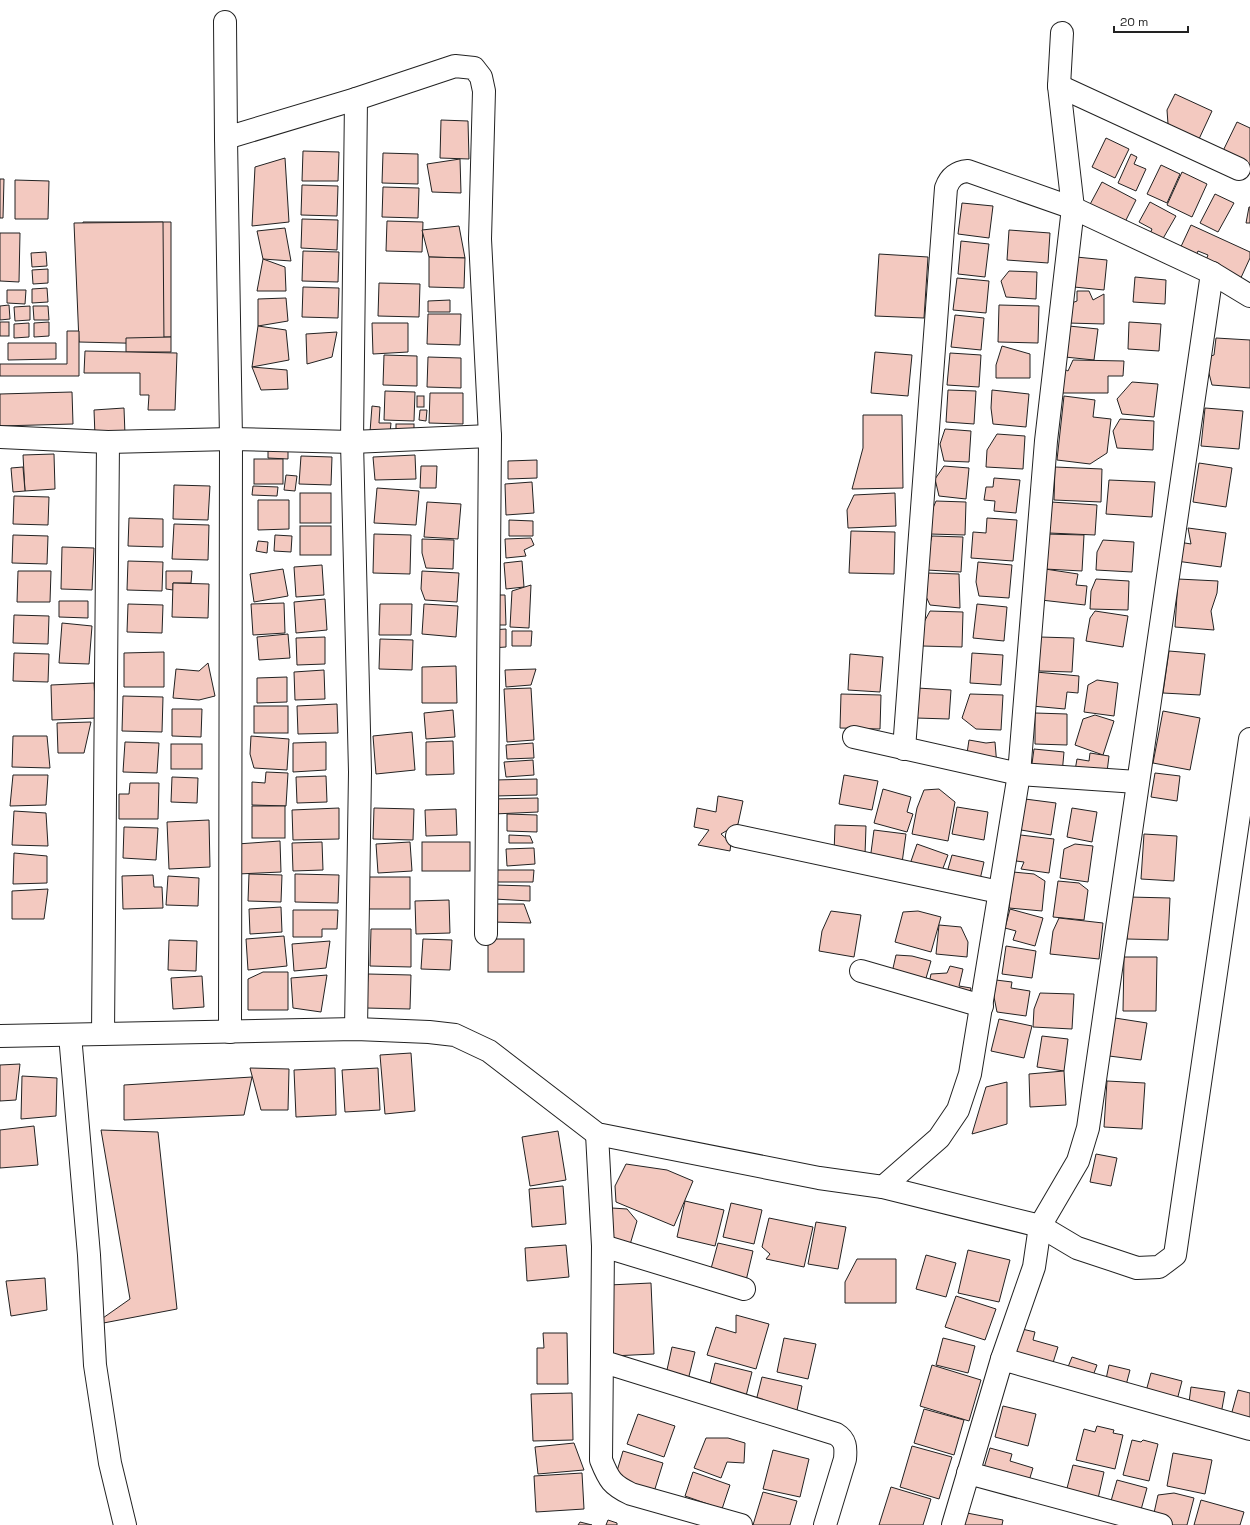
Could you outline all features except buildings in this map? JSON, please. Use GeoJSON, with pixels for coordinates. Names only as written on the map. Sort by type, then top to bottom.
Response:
{"type":"FeatureCollection","features":[{"type":"Feature","properties":{"kind":"street"},"geometry":{"type":"LineString","coordinates":[[225,22],[231,439],[230,1032]]}},
{"type":"Feature","properties":{"kind":"street"},"geometry":{"type":"LineString","coordinates":[[884,1187],[939,1138],[958,1110],[970,1074],[1019,774],[1046,441],[1073,208],[1059,86],[1062,33]]}},
{"type":"Feature","properties":{"kind":"street"},"geometry":{"type":"LineString","coordinates":[[226,138],[356,99],[455,66],[474,68],[481,77],[484,91],[480,240],[490,436],[486,934]]}},
{"type":"Feature","properties":{"kind":"street"},"geometry":{"type":"LineString","coordinates":[[1059,86],[1239,169]]}},
{"type":"Feature","properties":{"kind":"street"},"geometry":{"type":"LineString","coordinates":[[356,99],[352,442],[360,772],[356,1029]]}},
{"type":"Feature","properties":{"kind":"street"},"geometry":{"type":"LineString","coordinates":[[904,749],[946,188],[949,179],[960,171],[968,171],[1073,208],[1212,273],[1250,296]]}},
{"type":"Feature","properties":{"kind":"street"},"geometry":{"type":"LineString","coordinates":[[953,1525],[1002,1359],[1034,1267],[1040,1226],[1078,1161],[1088,1128],[1212,273]]}},
{"type":"Feature","properties":{"kind":"street"},"geometry":{"type":"LineString","coordinates":[[0,437],[108,442],[231,439],[352,442],[490,436]]}},
{"type":"Feature","properties":{"kind":"street"},"geometry":{"type":"LineString","coordinates":[[103,1034],[108,442]]}},
{"type":"Feature","properties":{"kind":"street"},"geometry":{"type":"LineString","coordinates":[[854,737],[1019,774],[1137,782]]}},
{"type":"Feature","properties":{"kind":"street"},"geometry":{"type":"LineString","coordinates":[[0,1036],[356,1029],[429,1032],[455,1035],[489,1051],[597,1134],[819,1178],[884,1187],[1040,1226],[1077,1248],[1137,1268],[1159,1267],[1175,1255],[1250,739]]}},
{"type":"Feature","properties":{"kind":"street"},"geometry":{"type":"LineString","coordinates":[[737,836],[999,892]]}},
{"type":"Feature","properties":{"kind":"street"},"geometry":{"type":"LineString","coordinates":[[861,971],[982,1006]]}},
{"type":"Feature","properties":{"kind":"street"},"geometry":{"type":"LineString","coordinates":[[70,1035],[89,1255],[95,1365],[110,1463],[124,1525]]}},
{"type":"Feature","properties":{"kind":"street"},"geometry":{"type":"LineString","coordinates":[[597,1134],[603,1246],[604,1362],[601,1460],[608,1477],[616,1488],[632,1494],[741,1525]]}},
{"type":"Feature","properties":{"kind":"street"},"geometry":{"type":"LineString","coordinates":[[603,1246],[744,1289]]}},
{"type":"Feature","properties":{"kind":"street"},"geometry":{"type":"LineString","coordinates":[[1002,1359],[1250,1429]]}},
{"type":"Feature","properties":{"kind":"street"},"geometry":{"type":"LineString","coordinates":[[604,1362],[836,1434],[841,1437],[846,1449],[845,1459],[825,1525]]}},
{"type":"Feature","properties":{"kind":"street"},"geometry":{"type":"LineString","coordinates":[[968,1473],[1161,1525]]}}]}
